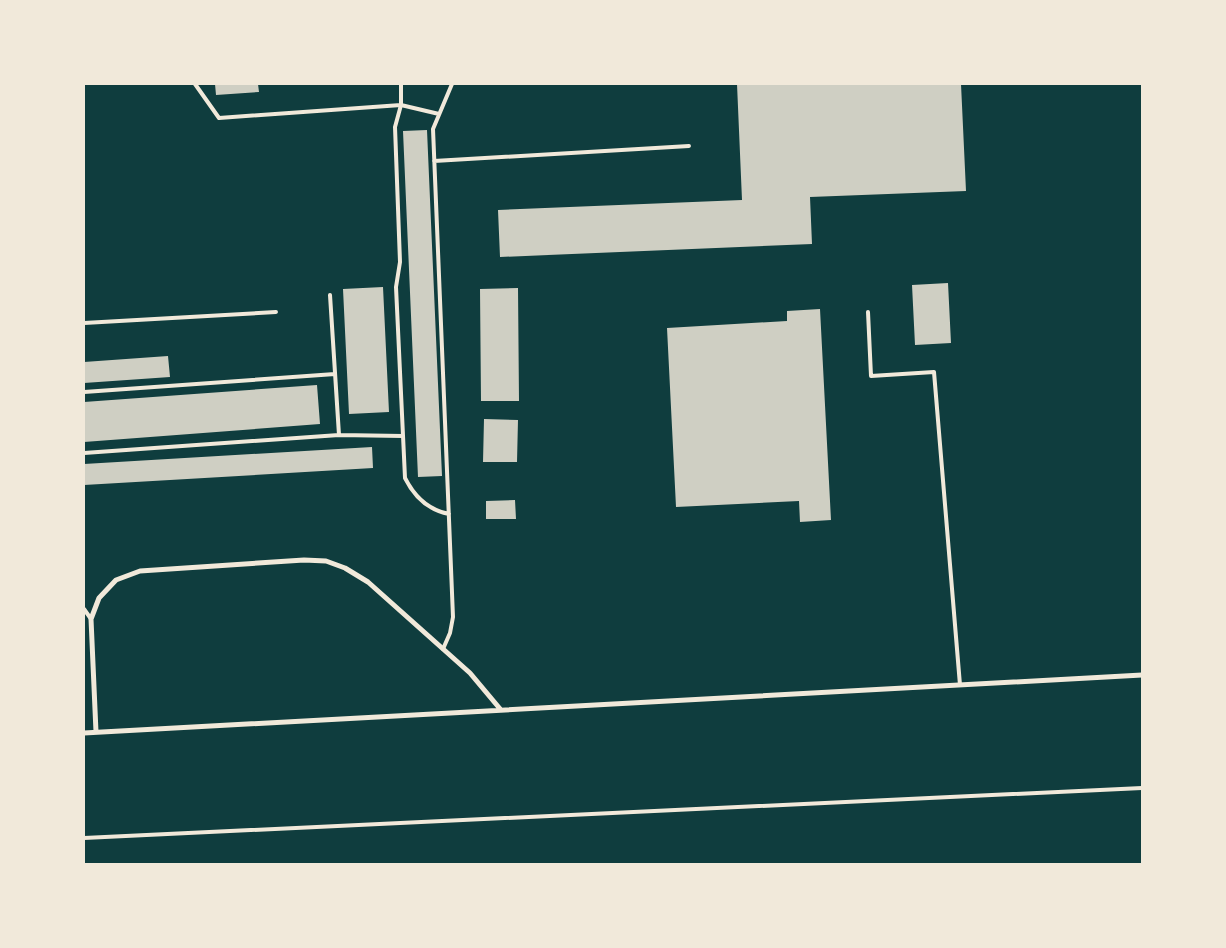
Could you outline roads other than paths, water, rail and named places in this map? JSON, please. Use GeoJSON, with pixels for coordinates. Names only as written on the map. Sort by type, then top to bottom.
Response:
{"type":"FeatureCollection","features":[{"type":"Feature","properties":{"kind":"street"},"geometry":{"type":"LineString","coordinates":[[96,732],[92,619],[99,598],[116,580],[140,572],[304,560],[326,561],[345,568],[368,582],[470,673],[501,710]]}},
{"type":"Feature","properties":{"kind":"street"},"geometry":{"type":"LineString","coordinates":[[84,733],[1142,675]]}},
{"type":"Feature","properties":{"kind":"lane"},"geometry":{"type":"LineString","coordinates":[[195,84],[219,118],[402,105],[440,114]]}},
{"type":"Feature","properties":{"kind":"lane"},"geometry":{"type":"LineString","coordinates":[[401,84],[402,105],[395,127],[400,262],[396,287],[405,478],[411,490],[429,507],[438,512],[449,514]]}},
{"type":"Feature","properties":{"kind":"lane"},"geometry":{"type":"LineString","coordinates":[[443,649],[450,633],[453,617],[433,129],[452,84]]}},
{"type":"Feature","properties":{"kind":"lane"},"geometry":{"type":"LineString","coordinates":[[434,161],[689,146]]}},
{"type":"Feature","properties":{"kind":"lane"},"geometry":{"type":"LineString","coordinates":[[330,295],[338,435]]}},
{"type":"Feature","properties":{"kind":"lane"},"geometry":{"type":"LineString","coordinates":[[84,323],[276,312]]}},
{"type":"Feature","properties":{"kind":"lane"},"geometry":{"type":"LineString","coordinates":[[868,312],[871,376],[934,372],[960,685]]}},
{"type":"Feature","properties":{"kind":"lane"},"geometry":{"type":"LineString","coordinates":[[84,392],[335,374]]}},
{"type":"Feature","properties":{"kind":"lane"},"geometry":{"type":"LineString","coordinates":[[84,452],[338,435],[403,436]]}},
{"type":"Feature","properties":{"kind":"lane"},"geometry":{"type":"LineString","coordinates":[[84,609],[92,619]]}},
{"type":"Feature","properties":{"kind":"lane"},"geometry":{"type":"LineString","coordinates":[[84,838],[1142,788]]}}]}
